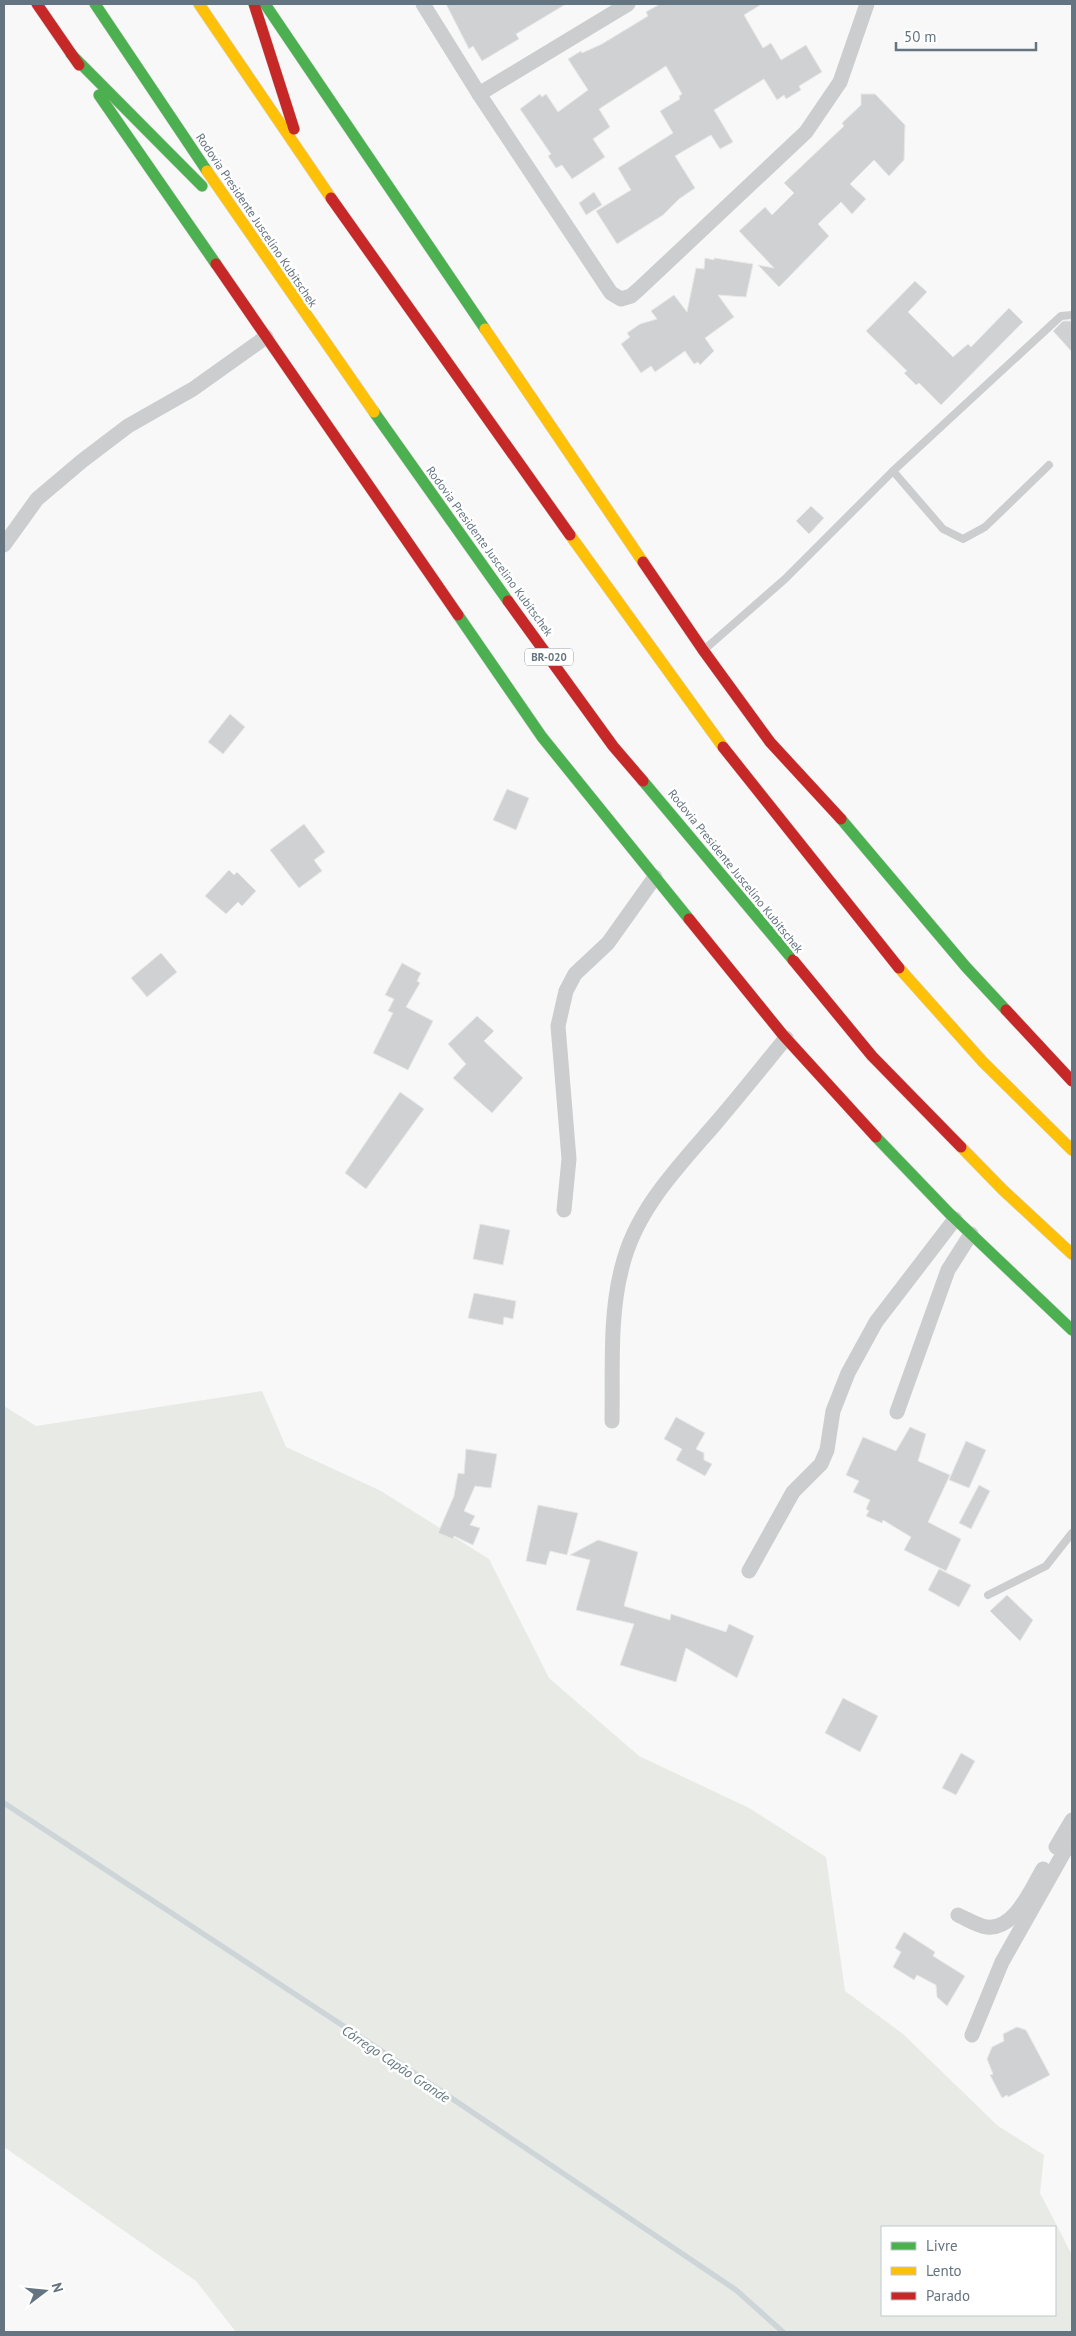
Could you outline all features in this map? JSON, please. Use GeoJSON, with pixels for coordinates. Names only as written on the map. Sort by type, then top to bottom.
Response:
{"type":"FeatureCollection","features":[{"type":"Feature","properties":{"kind":"main road"},"geometry":{"type":"LineString","coordinates":[[37,4],[542,737],[786,1038],[840,1100],[955,1219],[1072,1330]]}},
{"type":"Feature","properties":{"kind":"main road","name":"Rodovia Presidente Juscelino Kubitschek"},"geometry":{"type":"LineString","coordinates":[[94,4],[247,231],[451,522],[613,746],[697,844],[872,1056],[1003,1190],[1072,1254]]}},
{"type":"Feature","properties":{"kind":"main road"},"geometry":{"type":"LineString","coordinates":[[199,4],[303,159],[711,733],[896,965],[983,1062],[1072,1150]]}},
{"type":"Feature","properties":{"kind":"main road"},"geometry":{"type":"LineString","coordinates":[[254,4],[303,159]]}},
{"type":"Feature","properties":{"kind":"main road"},"geometry":{"type":"LineString","coordinates":[[265,4],[703,650],[770,742],[857,836],[966,967],[1072,1081]]}},
{"type":"Feature","properties":{"kind":"main road"},"geometry":{"type":"LineString","coordinates":[[71,54],[247,231]]}},
{"type":"Feature","properties":{"kind":"street"},"geometry":{"type":"LineString","coordinates":[[424,4],[479,94],[604,284],[611,293],[621,299],[632,296],[639,290],[806,132],[840,82],[866,4]]}},
{"type":"Feature","properties":{"kind":"street"},"geometry":{"type":"LineString","coordinates":[[479,94],[628,4]]}},
{"type":"Feature","properties":{"kind":"street"},"geometry":{"type":"LineString","coordinates":[[4,545],[36,499],[82,461],[128,426],[194,389],[266,337]]}},
{"type":"Feature","properties":{"kind":"street"},"geometry":{"type":"LineString","coordinates":[[564,1210],[569,1159],[558,1026],[561,1007],[574,974],[608,942],[655,877]]}},
{"type":"Feature","properties":{"kind":"street"},"geometry":{"type":"LineString","coordinates":[[612,1421],[618,1289],[622,1267],[633,1233],[653,1200],[676,1170],[786,1038]]}},
{"type":"Feature","properties":{"kind":"street"},"geometry":{"type":"LineString","coordinates":[[749,1571],[793,1492],[821,1464],[827,1450],[833,1411],[848,1374],[876,1322],[955,1219]]}},
{"type":"Feature","properties":{"kind":"street"},"geometry":{"type":"LineString","coordinates":[[897,1412],[948,1270],[971,1234]]}},
{"type":"Feature","properties":{"kind":"street"},"geometry":{"type":"LineString","coordinates":[[958,1915],[985,1927],[997,1927],[1008,1923],[1072,1820]]}},
{"type":"Feature","properties":{"kind":"street"},"geometry":{"type":"LineString","coordinates":[[972,2035],[1002,1962],[1072,1838]]}},
{"type":"Feature","properties":{"kind":"lane"},"geometry":{"type":"LineString","coordinates":[[703,650],[785,579],[893,472],[1062,316],[1072,315]]}},
{"type":"Feature","properties":{"kind":"lane"},"geometry":{"type":"LineString","coordinates":[[893,472],[943,529],[963,538],[985,527],[1049,465]]}},
{"type":"Feature","properties":{"kind":"lane"},"geometry":{"type":"LineString","coordinates":[[988,1594],[1046,1566],[1072,1533]]}},
{"type":"Feature","properties":{"kind":"shaded area"},"geometry":{"type":"Polygon","coordinates":[[[262,1391],[286,1447],[381,1491],[489,1559],[549,1678],[639,1756],[749,1808],[826,1857],[845,1991],[903,2034],[998,2126],[1044,2155],[1040,2193],[1072,2255],[1072,2332],[236,2332],[196,2281],[4,2147],[4,1406],[36,1426],[262,1391]]]}},
{"type":"Feature","properties":{"kind":"building"},"geometry":{"type":"Polygon","coordinates":[[[446,4],[566,4],[516,34],[519,39],[482,61],[473,46],[469,49],[446,4]]]}},
{"type":"Feature","properties":{"kind":"building"},"geometry":{"type":"Polygon","coordinates":[[[660,4],[762,4],[744,15],[763,48],[771,43],[781,60],[806,45],[822,72],[799,86],[801,90],[786,99],[784,95],[777,100],[764,79],[714,110],[733,142],[720,149],[711,135],[675,156],[695,188],[679,199],[663,215],[617,244],[596,211],[631,190],[618,168],[673,133],[660,111],[680,99],[679,96],[682,94],[666,66],[599,109],[610,127],[593,139],[605,157],[572,179],[562,165],[556,168],[548,156],[551,154],[520,109],[540,94],[542,97],[546,94],[558,112],[588,90],[568,59],[581,51],[582,53],[602,44],[648,16],[646,12],[660,4]]]}},
{"type":"Feature","properties":{"kind":"building"},"geometry":{"type":"Polygon","coordinates":[[[861,94],[875,94],[905,125],[904,160],[889,176],[874,160],[850,184],[866,199],[852,214],[841,202],[818,224],[829,236],[779,287],[758,265],[774,268],[739,231],[765,207],[772,215],[794,193],[784,183],[844,126],[842,123],[861,105],[861,94]]]}},
{"type":"Feature","properties":{"kind":"building"},"geometry":{"type":"Polygon","coordinates":[[[594,192],[602,205],[586,215],[579,203],[594,192]]]}},
{"type":"Feature","properties":{"kind":"building"},"geometry":{"type":"Polygon","coordinates":[[[705,258],[753,264],[746,297],[718,295],[734,317],[705,338],[714,351],[700,365],[698,362],[694,364],[685,351],[655,372],[651,366],[641,373],[621,344],[630,337],[627,333],[640,324],[657,319],[651,311],[674,295],[687,312],[696,268],[704,269],[705,258]]]}},
{"type":"Feature","properties":{"kind":"building"},"geometry":{"type":"Polygon","coordinates":[[[915,281],[927,292],[908,312],[953,357],[968,344],[971,347],[1009,308],[1023,322],[941,405],[919,383],[916,385],[904,373],[907,371],[866,331],[915,281]]]}},
{"type":"Feature","properties":{"kind":"building"},"geometry":{"type":"Polygon","coordinates":[[[1063,321],[1072,321],[1072,352],[1053,331],[1063,321]]]}},
{"type":"Feature","properties":{"kind":"building"},"geometry":{"type":"Polygon","coordinates":[[[811,506],[824,518],[809,534],[796,521],[811,506]]]}},
{"type":"Feature","properties":{"kind":"building"},"geometry":{"type":"Polygon","coordinates":[[[230,714],[245,727],[223,754],[208,742],[230,714]]]}},
{"type":"Feature","properties":{"kind":"building"},"geometry":{"type":"Polygon","coordinates":[[[507,789],[529,798],[516,830],[493,820],[507,789]]]}},
{"type":"Feature","properties":{"kind":"building"},"geometry":{"type":"Polygon","coordinates":[[[304,824],[325,852],[314,860],[322,871],[299,888],[270,850],[304,824]]]}},
{"type":"Feature","properties":{"kind":"building"},"geometry":{"type":"Polygon","coordinates":[[[229,870],[234,875],[237,872],[256,891],[242,906],[238,902],[226,914],[205,896],[229,870]]]}},
{"type":"Feature","properties":{"kind":"building"},"geometry":{"type":"Polygon","coordinates":[[[161,953],[177,972],[147,997],[131,978],[161,953]]]}},
{"type":"Feature","properties":{"kind":"building"},"geometry":{"type":"Polygon","coordinates":[[[402,963],[421,973],[417,981],[420,983],[406,1007],[433,1021],[408,1070],[373,1053],[393,1013],[388,1011],[394,999],[385,995],[402,963]]]}},
{"type":"Feature","properties":{"kind":"building"},"geometry":{"type":"Polygon","coordinates":[[[477,1016],[494,1031],[484,1041],[523,1078],[492,1113],[453,1078],[466,1064],[448,1044],[477,1016]]]}},
{"type":"Feature","properties":{"kind":"building"},"geometry":{"type":"Polygon","coordinates":[[[400,1092],[424,1109],[366,1189],[345,1173],[400,1092]]]}},
{"type":"Feature","properties":{"kind":"building"},"geometry":{"type":"Polygon","coordinates":[[[480,1224],[510,1230],[503,1265],[473,1259],[480,1224]]]}},
{"type":"Feature","properties":{"kind":"building"},"geometry":{"type":"Polygon","coordinates":[[[474,1293],[516,1301],[513,1319],[504,1317],[503,1325],[468,1318],[474,1293]]]}},
{"type":"Feature","properties":{"kind":"building"},"geometry":{"type":"Polygon","coordinates":[[[676,1417],[705,1433],[696,1449],[704,1453],[704,1460],[712,1464],[705,1476],[676,1460],[682,1449],[664,1439],[676,1417]]]}},
{"type":"Feature","properties":{"kind":"building"},"geometry":{"type":"Polygon","coordinates":[[[910,1427],[926,1434],[918,1461],[950,1475],[928,1522],[961,1539],[946,1571],[904,1550],[911,1537],[883,1520],[882,1523],[866,1516],[869,1511],[866,1509],[870,1500],[853,1492],[859,1481],[846,1475],[863,1437],[896,1451],[910,1427]]]}},
{"type":"Feature","properties":{"kind":"building"},"geometry":{"type":"Polygon","coordinates":[[[966,1441],[986,1450],[969,1488],[949,1480],[966,1441]]]}},
{"type":"Feature","properties":{"kind":"building"},"geometry":{"type":"Polygon","coordinates":[[[466,1449],[497,1454],[491,1488],[475,1486],[464,1511],[475,1516],[470,1525],[480,1528],[473,1545],[454,1536],[453,1539],[438,1533],[454,1496],[458,1473],[464,1474],[466,1449]]]}},
{"type":"Feature","properties":{"kind":"building"},"geometry":{"type":"Polygon","coordinates":[[[979,1485],[990,1491],[971,1529],[959,1523],[979,1485]]]}},
{"type":"Feature","properties":{"kind":"building"},"geometry":{"type":"Polygon","coordinates":[[[538,1505],[578,1513],[567,1555],[550,1551],[546,1565],[526,1561],[538,1505]]]}},
{"type":"Feature","properties":{"kind":"building"},"geometry":{"type":"Polygon","coordinates":[[[598,1540],[638,1552],[624,1606],[670,1620],[671,1614],[726,1632],[729,1624],[754,1636],[737,1678],[686,1648],[676,1682],[620,1665],[634,1624],[576,1610],[590,1560],[570,1555],[598,1540]]]}},
{"type":"Feature","properties":{"kind":"building"},"geometry":{"type":"Polygon","coordinates":[[[939,1569],[971,1585],[959,1607],[928,1590],[939,1569]]]}},
{"type":"Feature","properties":{"kind":"building"},"geometry":{"type":"Polygon","coordinates":[[[1007,1595],[1033,1620],[1020,1641],[990,1611],[1007,1595]]]}},
{"type":"Feature","properties":{"kind":"building"},"geometry":{"type":"Polygon","coordinates":[[[843,1698],[878,1716],[860,1752],[825,1733],[843,1698]]]}},
{"type":"Feature","properties":{"kind":"building"},"geometry":{"type":"Polygon","coordinates":[[[961,1753],[975,1761],[956,1795],[942,1788],[961,1753]]]}},
{"type":"Feature","properties":{"kind":"building"},"geometry":{"type":"Polygon","coordinates":[[[904,1932],[935,1952],[933,1956],[965,1976],[947,2006],[937,1997],[936,1985],[917,1975],[914,1980],[893,1967],[901,1952],[895,1948],[904,1932]]]}},
{"type":"Feature","properties":{"kind":"building"},"geometry":{"type":"Polygon","coordinates":[[[1017,2027],[1026,2030],[1050,2075],[1008,2097],[1007,2095],[1002,2098],[990,2075],[993,2074],[987,2059],[992,2047],[1004,2041],[1003,2034],[1017,2027]]]}},
{"type":"Feature","properties":{"kind":"waterway","name":"Córrego Capão Grande"},"geometry":{"type":"LineString","coordinates":[[4,1803],[383,2052],[736,2290],[783,2332]]}},
{"type":"Feature","properties":{"kind":"traffic: fast"},"geometry":{"type":"LineString","coordinates":[[95,4],[207,171]]}},
{"type":"Feature","properties":{"kind":"traffic: fast"},"geometry":{"type":"LineString","coordinates":[[265,4],[485,329]]}},
{"type":"Feature","properties":{"kind":"traffic: fast"},"geometry":{"type":"LineString","coordinates":[[71,54],[202,186]]}},
{"type":"Feature","properties":{"kind":"traffic: fast"},"geometry":{"type":"LineString","coordinates":[[99,95],[216,264]]}},
{"type":"Feature","properties":{"kind":"traffic: fast"},"geometry":{"type":"LineString","coordinates":[[374,412],[508,601]]}},
{"type":"Feature","properties":{"kind":"traffic: fast"},"geometry":{"type":"LineString","coordinates":[[458,615],[542,737],[689,919]]}},
{"type":"Feature","properties":{"kind":"traffic: fast"},"geometry":{"type":"LineString","coordinates":[[643,781],[793,960]]}},
{"type":"Feature","properties":{"kind":"traffic: fast"},"geometry":{"type":"LineString","coordinates":[[841,819],[966,967],[1006,1010]]}},
{"type":"Feature","properties":{"kind":"traffic: fast"},"geometry":{"type":"LineString","coordinates":[[876,1137],[949,1213],[1072,1330]]}},
{"type":"Feature","properties":{"kind":"traffic: slow"},"geometry":{"type":"LineString","coordinates":[[199,4],[331,198]]}},
{"type":"Feature","properties":{"kind":"traffic: slow"},"geometry":{"type":"LineString","coordinates":[[207,171],[374,412]]}},
{"type":"Feature","properties":{"kind":"traffic: slow"},"geometry":{"type":"LineString","coordinates":[[485,329],[643,562]]}},
{"type":"Feature","properties":{"kind":"traffic: slow"},"geometry":{"type":"LineString","coordinates":[[570,535],[723,747]]}},
{"type":"Feature","properties":{"kind":"traffic: slow"},"geometry":{"type":"LineString","coordinates":[[899,968],[983,1062],[1072,1150]]}},
{"type":"Feature","properties":{"kind":"traffic: slow"},"geometry":{"type":"LineString","coordinates":[[961,1147],[1003,1190],[1072,1254]]}},
{"type":"Feature","properties":{"kind":"traffic: jam"},"geometry":{"type":"LineString","coordinates":[[37,4],[79,65]]}},
{"type":"Feature","properties":{"kind":"traffic: jam"},"geometry":{"type":"LineString","coordinates":[[254,4],[294,129]]}},
{"type":"Feature","properties":{"kind":"traffic: jam"},"geometry":{"type":"LineString","coordinates":[[331,198],[570,535]]}},
{"type":"Feature","properties":{"kind":"traffic: jam"},"geometry":{"type":"LineString","coordinates":[[216,264],[458,615]]}},
{"type":"Feature","properties":{"kind":"traffic: jam"},"geometry":{"type":"LineString","coordinates":[[643,562],[703,650],[770,742],[841,819]]}},
{"type":"Feature","properties":{"kind":"traffic: jam"},"geometry":{"type":"LineString","coordinates":[[508,601],[613,746],[643,781]]}},
{"type":"Feature","properties":{"kind":"traffic: jam"},"geometry":{"type":"LineString","coordinates":[[723,747],[899,968]]}},
{"type":"Feature","properties":{"kind":"traffic: jam"},"geometry":{"type":"LineString","coordinates":[[689,919],[783,1035],[876,1137]]}},
{"type":"Feature","properties":{"kind":"traffic: jam"},"geometry":{"type":"LineString","coordinates":[[793,960],[872,1056],[961,1147]]}},
{"type":"Feature","properties":{"kind":"traffic: jam"},"geometry":{"type":"LineString","coordinates":[[1006,1010],[1072,1081]]}}]}
